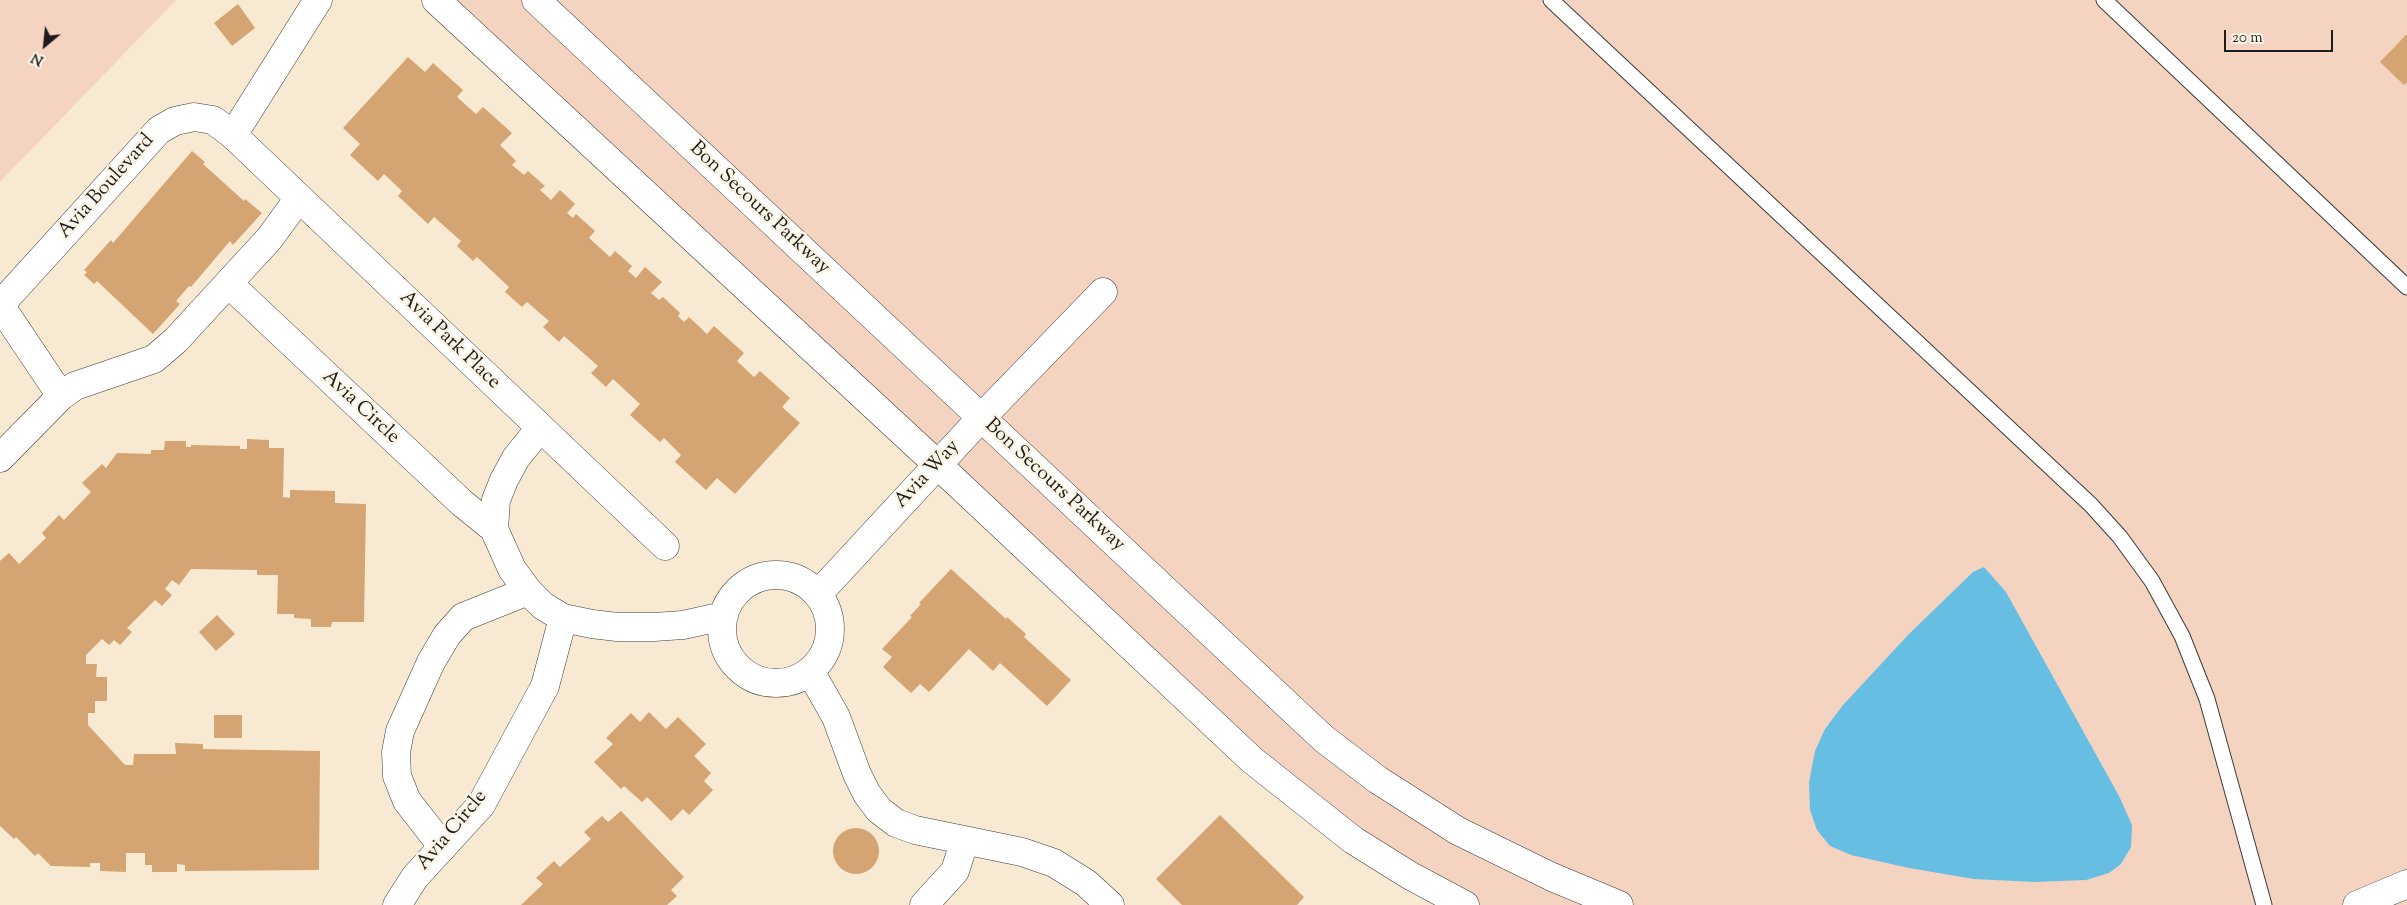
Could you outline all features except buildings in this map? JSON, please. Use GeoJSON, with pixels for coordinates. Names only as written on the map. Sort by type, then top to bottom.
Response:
{"type":"FeatureCollection","features":[{"type":"Feature","properties":{"kind":"street"},"geometry":{"type":"LineString","coordinates":[[233,135],[318,0]]}},
{"type":"Feature","properties":{"kind":"street"},"geometry":{"type":"LineString","coordinates":[[436,0],[938,465],[1252,760],[1353,840],[1409,875],[1465,905]]}},
{"type":"Feature","properties":{"kind":"street","name":"Bon Secours Parkway"},"geometry":{"type":"LineString","coordinates":[[536,0],[1324,739],[1378,780],[1458,831],[1552,877],[1619,905]]}},
{"type":"Feature","properties":{"kind":"street","name":"Avia Boulevard"},"geometry":{"type":"LineString","coordinates":[[0,305],[159,130],[175,121],[194,118],[213,120],[233,135]]}},
{"type":"Feature","properties":{"kind":"street","name":"Avia Park Place"},"geometry":{"type":"LineString","coordinates":[[233,135],[665,546]]}},
{"type":"Feature","properties":{"kind":"street"},"geometry":{"type":"LineString","coordinates":[[0,458],[61,396],[75,386],[154,359],[176,340],[269,239],[299,198]]}},
{"type":"Feature","properties":{"kind":"street","name":"Avia Circle"},"geometry":{"type":"LineString","coordinates":[[229,284],[462,503],[494,529],[512,570],[528,591],[543,606],[563,618],[618,627],[683,625],[724,616]]}},
{"type":"Feature","properties":{"kind":"street","name":"Avia Way"},"geometry":{"type":"LineString","coordinates":[[818,594],[982,417],[1103,292]]}},
{"type":"Feature","properties":{"kind":"street"},"geometry":{"type":"LineString","coordinates":[[0,305],[61,396]]}},
{"type":"Feature","properties":{"kind":"street","name":"Avia Circle"},"geometry":{"type":"LineString","coordinates":[[494,529],[496,500],[504,480],[516,458],[540,428]]}},
{"type":"Feature","properties":{"kind":"street"},"geometry":{"type":"LineString","coordinates":[[772,575],[789,576],[805,583],[818,594],[830,620],[830,634],[827,648],[810,671],[796,679],[780,682],[763,681],[748,674],[735,664],[727,650],[722,633],[724,616],[730,601],[741,588],[756,579],[772,575]]}},
{"type":"Feature","properties":{"kind":"street"},"geometry":{"type":"LineString","coordinates":[[443,847],[406,801],[397,776],[396,752],[400,732],[431,662],[447,635],[463,616],[528,591]]}},
{"type":"Feature","properties":{"kind":"street","name":"Avia Circle"},"geometry":{"type":"LineString","coordinates":[[397,905],[415,876],[481,805],[545,686],[553,663],[563,618]]}},
{"type":"Feature","properties":{"kind":"street"},"geometry":{"type":"LineString","coordinates":[[810,671],[836,717],[867,794],[879,810],[896,822],[915,830],[1029,854],[1054,863],[1086,883],[1110,905]]}},
{"type":"Feature","properties":{"kind":"street"},"geometry":{"type":"LineString","coordinates":[[924,905],[955,871],[965,840]]}},
{"type":"Feature","properties":{"kind":"street"},"geometry":{"type":"LineString","coordinates":[[2357,905],[2407,884]]}},
{"type":"Feature","properties":{"kind":"lane"},"geometry":{"type":"LineString","coordinates":[[1551,0],[2092,505],[2120,537],[2152,582],[2182,636],[2207,699],[2264,905]]}},
{"type":"Feature","properties":{"kind":"lane"},"geometry":{"type":"LineString","coordinates":[[2104,0],[2407,286]]}},
{"type":"Feature","properties":{"kind":"shaded area"},"geometry":{"type":"Polygon","coordinates":[[[0,0],[176,0],[0,182],[0,0]]]}},
{"type":"Feature","properties":{"kind":"shaded area"},"geometry":{"type":"Polygon","coordinates":[[[440,0],[2407,0],[2407,905],[1460,905],[1331,826],[440,0]]]}},
{"type":"Feature","properties":{"kind":"water"},"geometry":{"type":"Polygon","coordinates":[[[1984,567],[2006,592],[2119,796],[2132,825],[2131,847],[2121,864],[2109,873],[2086,880],[2034,882],[1974,879],[1909,868],[1851,855],[1830,846],[1817,830],[1810,810],[1809,782],[1815,751],[1825,729],[1843,705],[1909,634],[1973,572],[1984,567]]]}}]}
